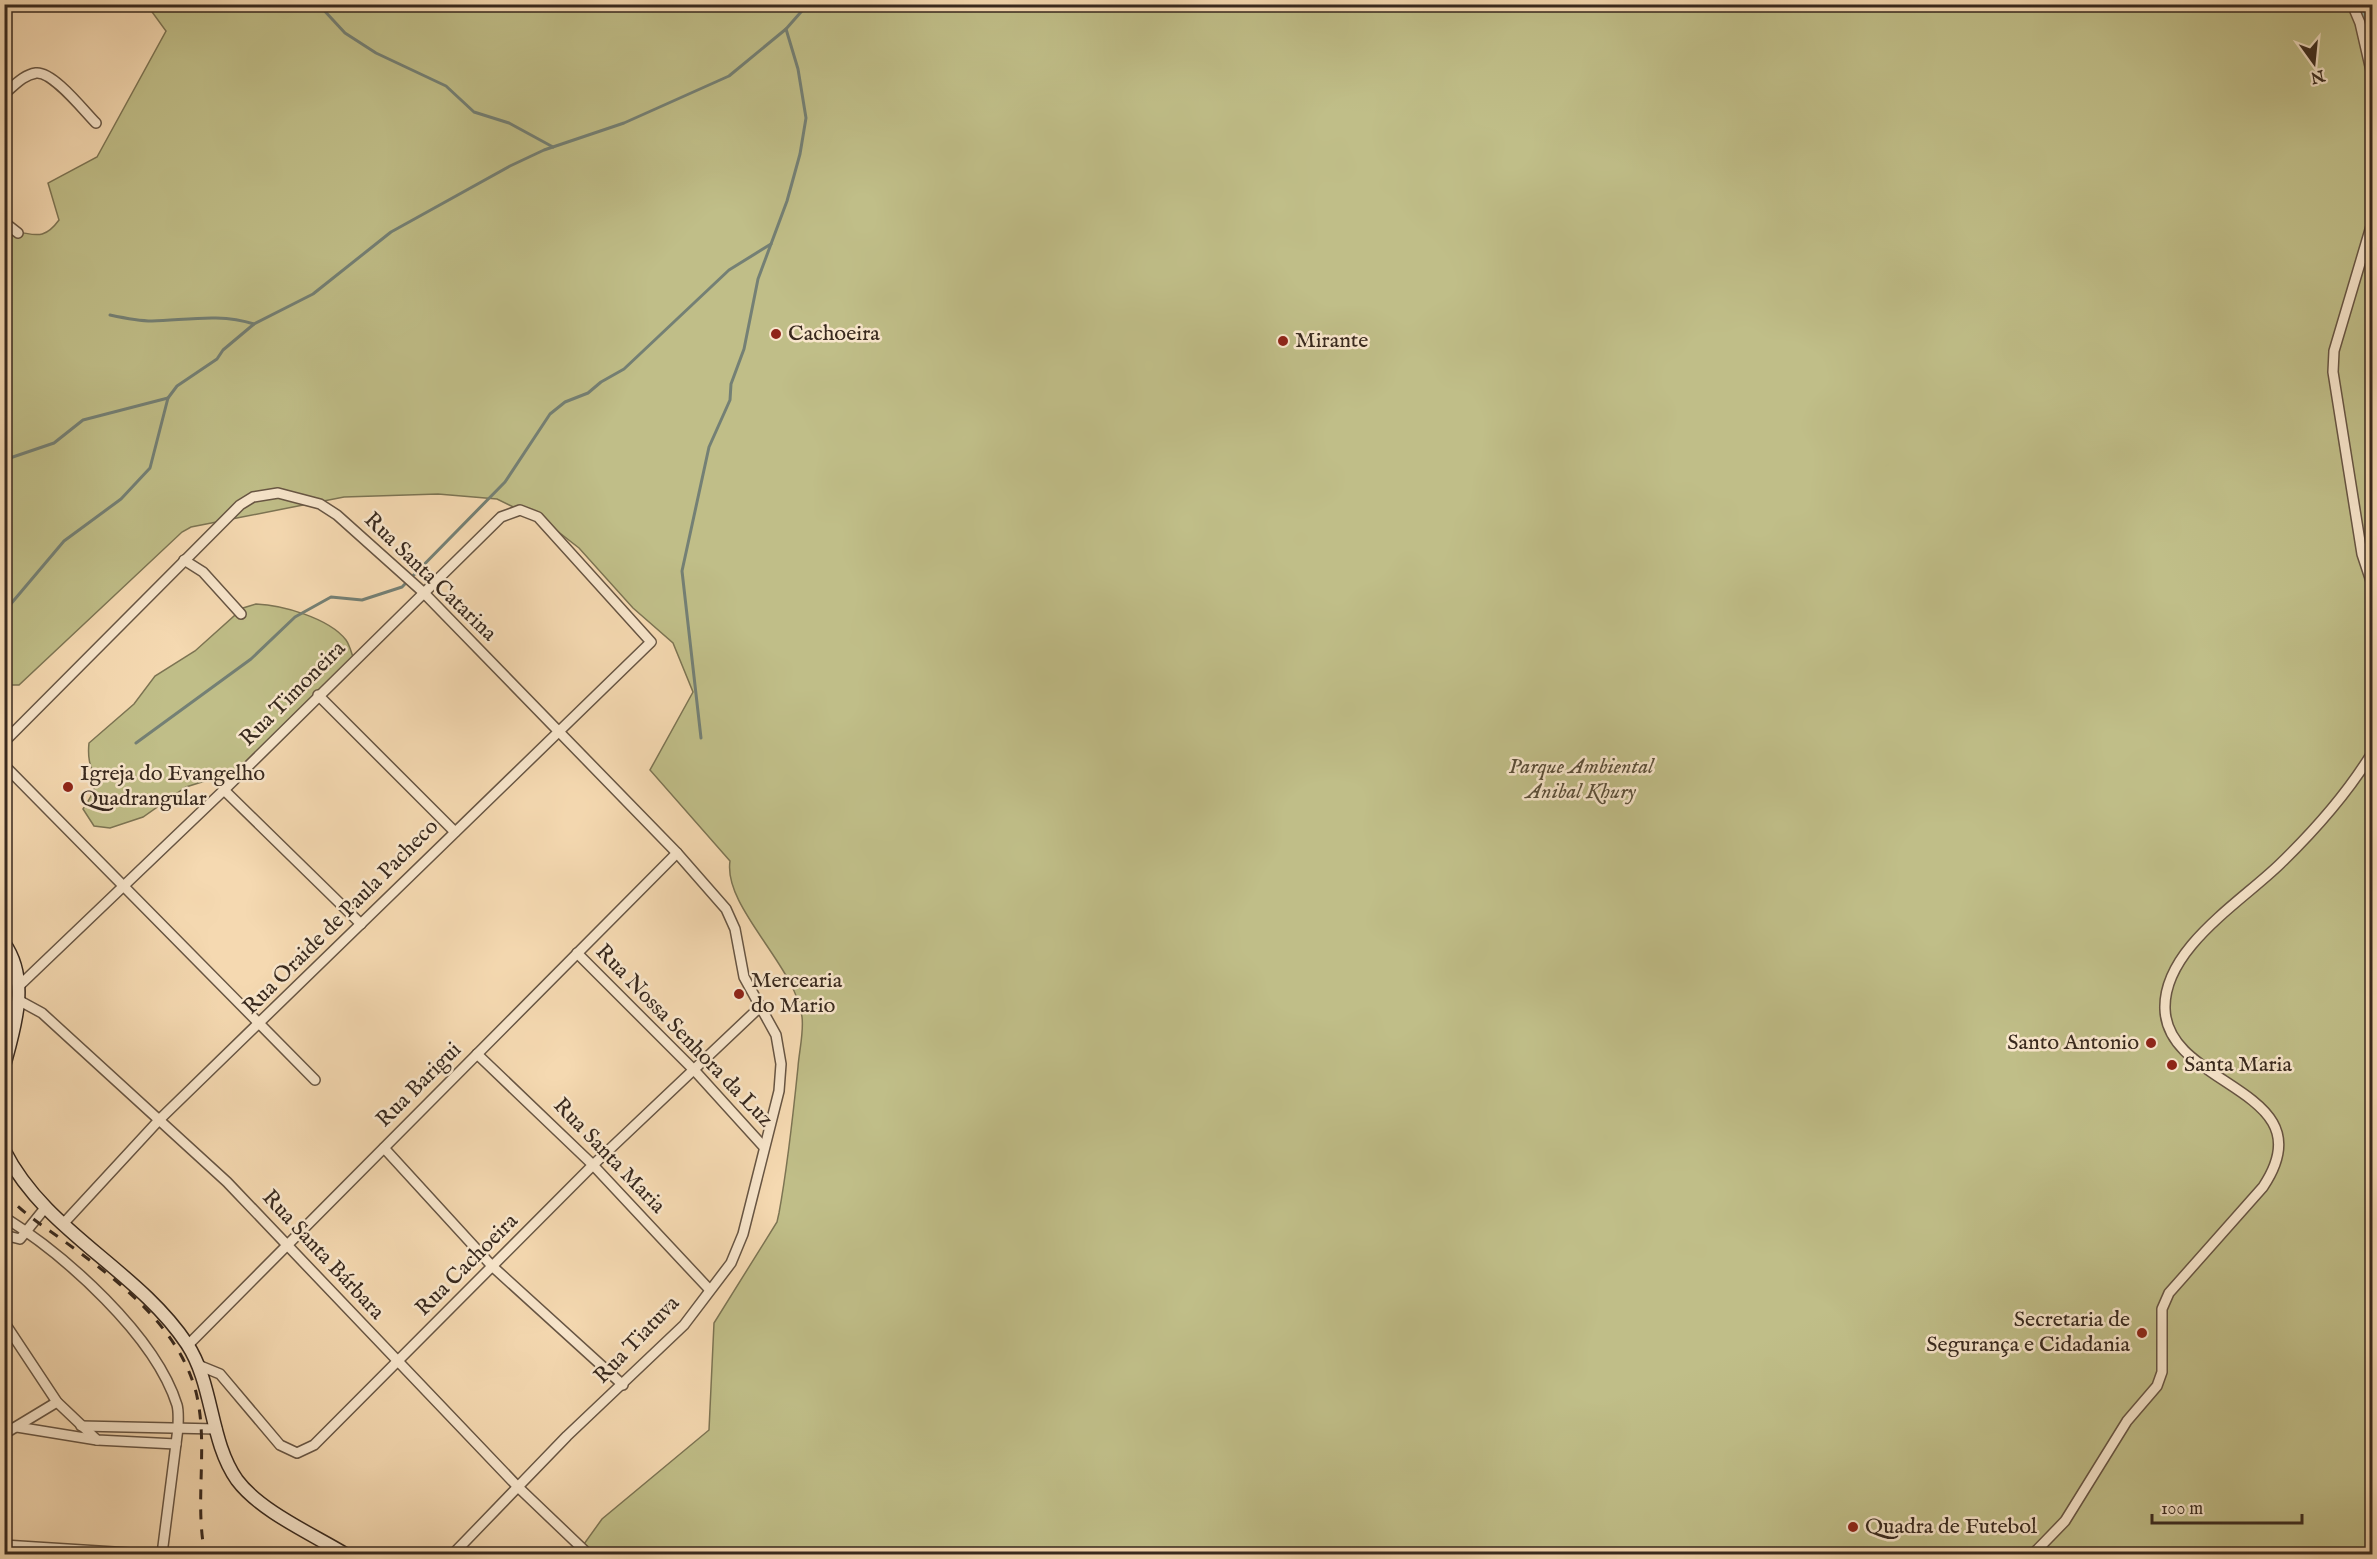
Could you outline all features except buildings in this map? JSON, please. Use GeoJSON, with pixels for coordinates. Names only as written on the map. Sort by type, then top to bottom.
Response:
{"type":"FeatureCollection","features":[{"type":"Feature","properties":{"kind":"main road"},"geometry":{"type":"LineString","coordinates":[[4,943],[12,953],[20,1001],[4,1066]]}},
{"type":"Feature","properties":{"kind":"main road"},"geometry":{"type":"LineString","coordinates":[[4,1149],[14,1169],[45,1208],[136,1285],[188,1345],[209,1392],[217,1429],[228,1462],[237,1480],[256,1500],[345,1554]]}},
{"type":"Feature","properties":{"kind":"street"},"geometry":{"type":"LineString","coordinates":[[2352,4],[2360,23],[2373,75]]}},
{"type":"Feature","properties":{"kind":"street"},"geometry":{"type":"LineString","coordinates":[[4,94],[24,77],[38,73],[49,75],[96,123]]}},
{"type":"Feature","properties":{"kind":"street"},"geometry":{"type":"LineString","coordinates":[[4,222],[18,233]]}},
{"type":"Feature","properties":{"kind":"street"},"geometry":{"type":"LineString","coordinates":[[2373,223],[2334,351],[2333,372],[2362,554],[2373,584]]}},
{"type":"Feature","properties":{"kind":"street","name":"Rua Santa Catarina"},"geometry":{"type":"LineString","coordinates":[[4,742],[240,505],[253,497],[278,493],[320,504],[337,515],[423,592],[677,853],[726,909],[735,929],[744,977],[761,1006]]}},
{"type":"Feature","properties":{"kind":"street","name":"Rua Timoneira"},"geometry":{"type":"LineString","coordinates":[[19,986],[225,790],[318,695],[501,517],[520,510],[538,517],[651,642]]}},
{"type":"Feature","properties":{"kind":"street"},"geometry":{"type":"LineString","coordinates":[[184,560],[203,572],[241,614]]}},
{"type":"Feature","properties":{"kind":"street","name":"Rua Oraide de Paula Pacheco"},"geometry":{"type":"LineString","coordinates":[[63,1224],[160,1119],[261,1024],[651,642]]}},
{"type":"Feature","properties":{"kind":"street"},"geometry":{"type":"LineString","coordinates":[[318,695],[455,832]]}},
{"type":"Feature","properties":{"kind":"street"},"geometry":{"type":"LineString","coordinates":[[2033,1554],[2065,1521],[2127,1421],[2157,1386],[2162,1372],[2162,1309],[2169,1293],[2263,1187],[2274,1171],[2279,1136],[2272,1119],[2258,1104],[2184,1051],[2170,1031],[2165,1001],[2173,971],[2197,939],[2279,864],[2311,831],[2357,778],[2373,753]]}},
{"type":"Feature","properties":{"kind":"street"},"geometry":{"type":"LineString","coordinates":[[4,765],[315,1080]]}},
{"type":"Feature","properties":{"kind":"street"},"geometry":{"type":"LineString","coordinates":[[225,790],[361,924]]}},
{"type":"Feature","properties":{"kind":"street","name":"Rua Barigui"},"geometry":{"type":"LineString","coordinates":[[188,1345],[677,853]]}},
{"type":"Feature","properties":{"kind":"street","name":"Rua Nossa Senhora da Luz"},"geometry":{"type":"LineString","coordinates":[[577,953],[695,1071],[763,1146]]}},
{"type":"Feature","properties":{"kind":"street","name":"Rua Santa Bárbara"},"geometry":{"type":"LineString","coordinates":[[20,1001],[42,1013],[227,1182],[518,1487],[585,1551]]}},
{"type":"Feature","properties":{"kind":"street","name":"Rua Cachoeira"},"geometry":{"type":"LineString","coordinates":[[198,1365],[220,1374],[280,1445],[297,1453],[314,1445],[593,1165],[695,1071],[761,1006]]}},
{"type":"Feature","properties":{"kind":"street","name":"Rua Tiatuva"},"geometry":{"type":"LineString","coordinates":[[453,1554],[567,1436],[684,1325],[709,1289],[731,1263],[742,1234],[779,1091],[781,1064],[776,1035],[761,1006]]}},
{"type":"Feature","properties":{"kind":"street","name":"Rua Santa Maria"},"geometry":{"type":"LineString","coordinates":[[477,1054],[593,1165],[709,1289]]}},
{"type":"Feature","properties":{"kind":"street"},"geometry":{"type":"LineString","coordinates":[[384,1148],[492,1266],[623,1385]]}},
{"type":"Feature","properties":{"kind":"street"},"geometry":{"type":"LineString","coordinates":[[4,1235],[18,1239],[26,1233],[45,1208]]}},
{"type":"Feature","properties":{"kind":"street"},"geometry":{"type":"LineString","coordinates":[[4,1217],[87,1281],[131,1328],[164,1376],[177,1407],[178,1428],[162,1554]]}},
{"type":"Feature","properties":{"kind":"street"},"geometry":{"type":"LineString","coordinates":[[4,1322],[57,1402],[97,1440]]}},
{"type":"Feature","properties":{"kind":"street"},"geometry":{"type":"LineString","coordinates":[[4,1434],[57,1402]]}},
{"type":"Feature","properties":{"kind":"street"},"geometry":{"type":"LineString","coordinates":[[17,1426],[97,1440],[176,1444]]}},
{"type":"Feature","properties":{"kind":"street"},"geometry":{"type":"LineString","coordinates":[[81,1426],[217,1429]]}},
{"type":"Feature","properties":{"kind":"street"},"geometry":{"type":"LineString","coordinates":[[4,1545],[54,1552],[146,1554]]}},
{"type":"Feature","properties":{"kind":"green space","name":"Parque Ambiental Anibal Khury"},"geometry":{"type":"Polygon","coordinates":[[[147,5],[2372,5],[2372,1554],[582,1554],[584,1544],[602,1519],[709,1430],[714,1323],[777,1222],[779,1213],[802,1035],[802,1017],[797,998],[775,957],[737,898],[731,879],[730,861],[650,770],[693,692],[673,643],[633,608],[579,548],[548,524],[497,499],[438,494],[344,497],[191,527],[182,532],[19,685],[5,685],[5,232],[40,234],[52,228],[59,220],[48,183],[97,157],[166,31],[147,5]]]}},
{"type":"Feature","properties":{"kind":"green space"},"geometry":{"type":"Polygon","coordinates":[[[256,604],[291,610],[328,625],[346,640],[353,657],[243,769],[186,787],[143,817],[110,828],[94,826],[83,809],[91,797],[95,782],[90,764],[89,743],[134,704],[155,676],[195,651],[243,608],[256,604]]]}},
{"type":"Feature","properties":{"kind":"waterway"},"geometry":{"type":"LineString","coordinates":[[4,612],[64,541],[121,499],[150,468],[168,398],[177,386],[217,359],[223,350],[254,324],[313,294],[391,232],[510,166],[544,150],[624,123],[729,76],[786,29],[808,4]]}},
{"type":"Feature","properties":{"kind":"waterway"},"geometry":{"type":"LineString","coordinates":[[2360,4],[2372,32]]}},
{"type":"Feature","properties":{"kind":"waterway"},"geometry":{"type":"LineString","coordinates":[[320,6],[345,33],[376,53],[446,86],[474,112],[509,123],[553,147]]}},
{"type":"Feature","properties":{"kind":"waterway"},"geometry":{"type":"LineString","coordinates":[[701,738],[682,571],[709,447],[730,400],[731,384],[744,349],[758,279],[787,201],[800,154],[806,118],[798,69],[786,29]]}},
{"type":"Feature","properties":{"kind":"waterway"},"geometry":{"type":"LineString","coordinates":[[136,743],[251,659],[295,617],[331,597],[362,600],[402,587],[505,482],[550,414],[565,402],[588,393],[601,382],[624,369],[729,270],[771,244]]}},
{"type":"Feature","properties":{"kind":"waterway"},"geometry":{"type":"LineString","coordinates":[[110,315],[147,321],[216,318],[254,324]]}},
{"type":"Feature","properties":{"kind":"waterway"},"geometry":{"type":"LineString","coordinates":[[4,460],[54,443],[83,420],[168,398]]}},
{"type":"Feature","properties":{"kind":"railway"},"geometry":{"type":"LineString","coordinates":[[4,1192],[25,1212],[124,1288],[160,1325],[175,1346],[187,1368],[196,1392],[200,1412],[201,1514],[205,1554]]}},
{"type":"Feature","properties":{"kind":"place","name":"Cachoeira"},"geometry":{"type":"Point","coordinates":[776,334]}},
{"type":"Feature","properties":{"kind":"place","name":"Mirante"},"geometry":{"type":"Point","coordinates":[1283,341]}},
{"type":"Feature","properties":{"kind":"place","name":"Igreja do Evangelho Quadrangular"},"geometry":{"type":"Point","coordinates":[68,787]}},
{"type":"Feature","properties":{"kind":"place","name":"Mercearia do Mario"},"geometry":{"type":"Point","coordinates":[739,994]}},
{"type":"Feature","properties":{"kind":"place","name":"Santo Antonio"},"geometry":{"type":"Point","coordinates":[2151,1043]}},
{"type":"Feature","properties":{"kind":"place","name":"Santa Maria"},"geometry":{"type":"Point","coordinates":[2172,1065]}},
{"type":"Feature","properties":{"kind":"place","name":"Secretaria de Segurança e Cidadania"},"geometry":{"type":"Point","coordinates":[2142,1333]}},
{"type":"Feature","properties":{"kind":"place","name":"Quadra de Futebol"},"geometry":{"type":"Point","coordinates":[1853,1527]}}]}
